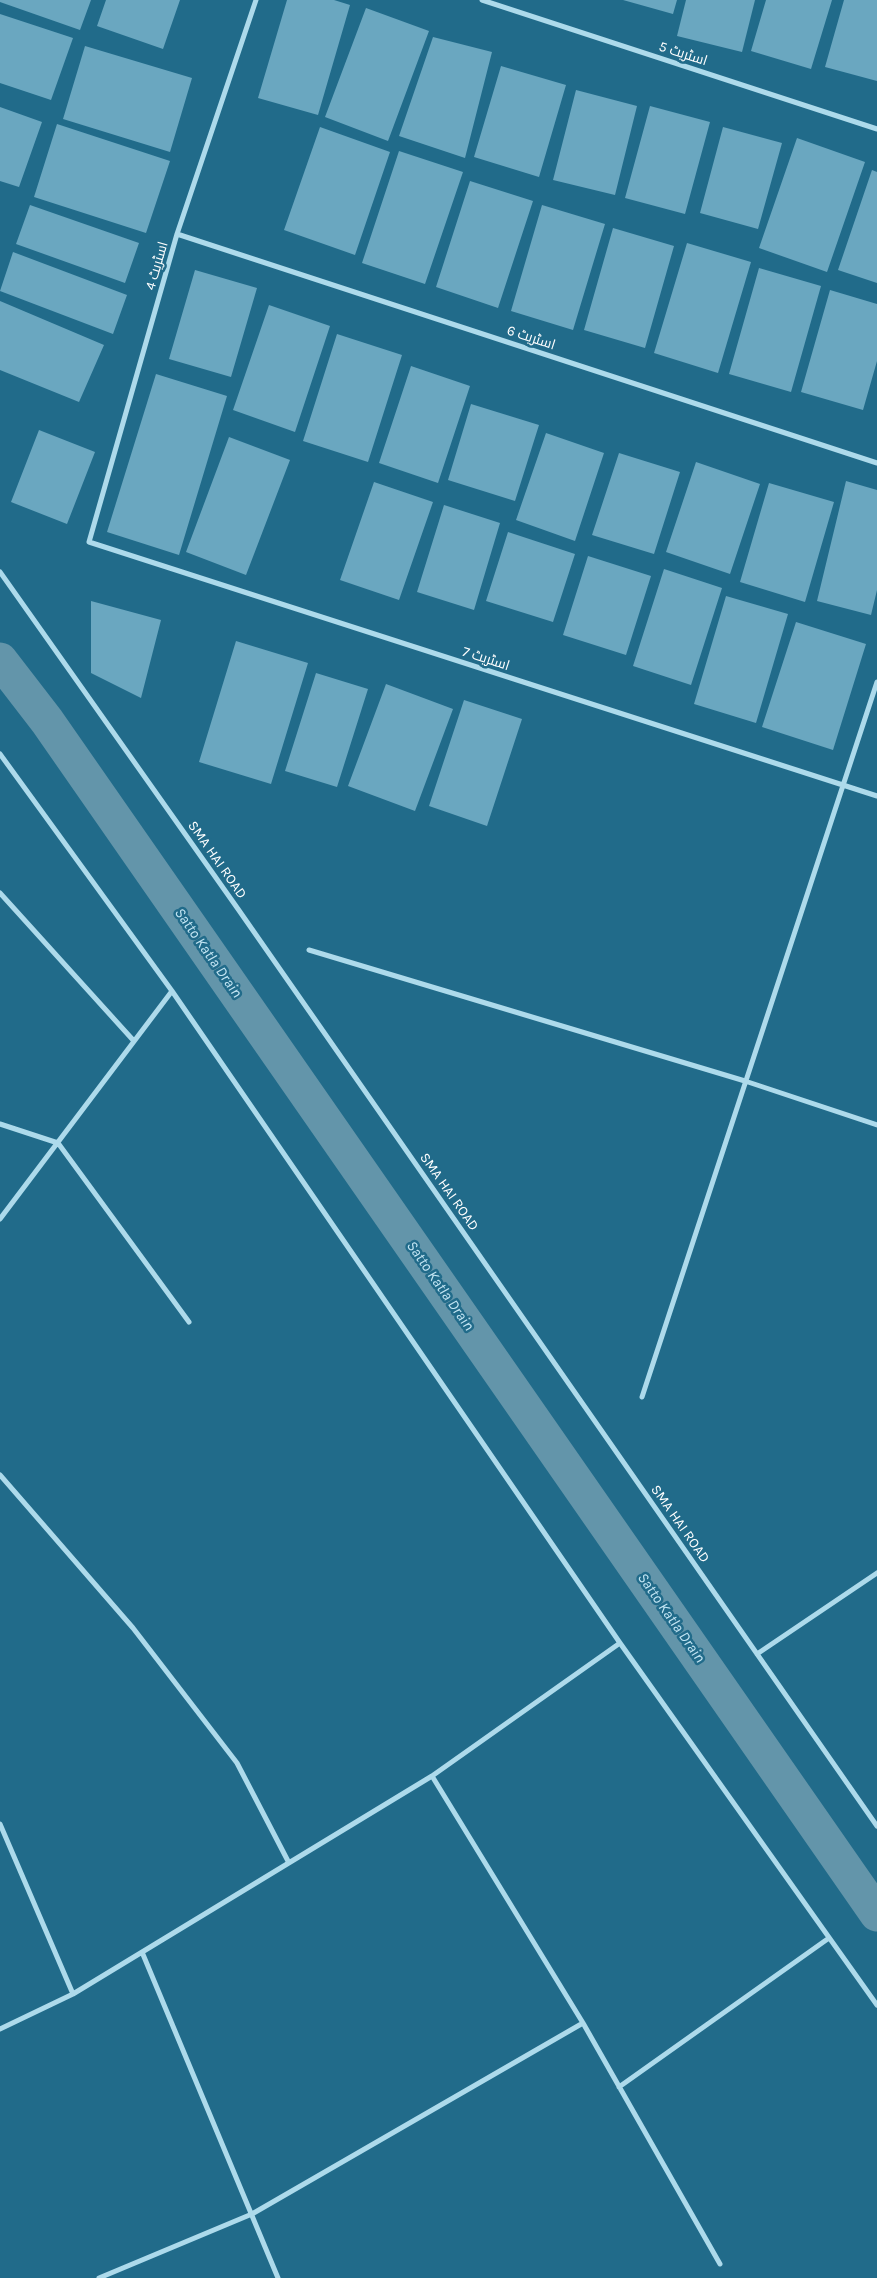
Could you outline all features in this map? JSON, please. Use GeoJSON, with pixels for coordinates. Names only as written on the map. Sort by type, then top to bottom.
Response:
{"type":"FeatureCollection","features":[{"type":"Feature","properties":{"kind":"street","name":"اسٹریٹ 4"},"geometry":{"type":"LineString","coordinates":[[89,542],[178,234],[256,0]]}},
{"type":"Feature","properties":{"kind":"street","name":"اسٹریٹ 5"},"geometry":{"type":"LineString","coordinates":[[482,0],[877,129]]}},
{"type":"Feature","properties":{"kind":"street","name":"اسٹریٹ 6"},"geometry":{"type":"LineString","coordinates":[[178,234],[877,463]]}},
{"type":"Feature","properties":{"kind":"street","name":"اسٹریٹ 7"},"geometry":{"type":"LineString","coordinates":[[89,542],[844,787],[877,796]]}},
{"type":"Feature","properties":{"kind":"street","name":"SMA HAI ROAD"},"geometry":{"type":"LineString","coordinates":[[0,572],[238,909],[877,1826]]}},
{"type":"Feature","properties":{"kind":"street"},"geometry":{"type":"LineString","coordinates":[[642,1397],[877,682]]}},
{"type":"Feature","properties":{"kind":"street"},"geometry":{"type":"LineString","coordinates":[[0,754],[172,991],[620,1643],[877,2005]]}},
{"type":"Feature","properties":{"kind":"street"},"geometry":{"type":"LineString","coordinates":[[0,893],[133,1040]]}},
{"type":"Feature","properties":{"kind":"street"},"geometry":{"type":"LineString","coordinates":[[309,950],[745,1081],[877,1125]]}},
{"type":"Feature","properties":{"kind":"street"},"geometry":{"type":"LineString","coordinates":[[0,1219],[133,1040],[172,991]]}},
{"type":"Feature","properties":{"kind":"street"},"geometry":{"type":"LineString","coordinates":[[0,1124],[58,1143],[189,1322]]}},
{"type":"Feature","properties":{"kind":"street"},"geometry":{"type":"LineString","coordinates":[[0,1474],[134,1628],[237,1763],[289,1863]]}},
{"type":"Feature","properties":{"kind":"street"},"geometry":{"type":"LineString","coordinates":[[757,1654],[877,1573]]}},
{"type":"Feature","properties":{"kind":"street"},"geometry":{"type":"LineString","coordinates":[[0,2029],[73,1994],[432,1776],[620,1643]]}},
{"type":"Feature","properties":{"kind":"street"},"geometry":{"type":"LineString","coordinates":[[432,1776],[583,2023],[720,2264]]}},
{"type":"Feature","properties":{"kind":"street"},"geometry":{"type":"LineString","coordinates":[[0,1824],[1,1831],[73,1994]]}},
{"type":"Feature","properties":{"kind":"street"},"geometry":{"type":"LineString","coordinates":[[620,2087],[829,1938]]}},
{"type":"Feature","properties":{"kind":"street"},"geometry":{"type":"LineString","coordinates":[[142,1952],[278,2278]]}},
{"type":"Feature","properties":{"kind":"street"},"geometry":{"type":"LineString","coordinates":[[99,2278],[252,2214],[583,2023]]}},
{"type":"Feature","properties":{"kind":"building"},"geometry":{"type":"Polygon","coordinates":[[[0,0],[91,0],[80,30],[0,2],[0,0]]]}},
{"type":"Feature","properties":{"kind":"building"},"geometry":{"type":"Polygon","coordinates":[[[106,0],[180,0],[163,49],[97,26],[106,0]]]}},
{"type":"Feature","properties":{"kind":"building"},"geometry":{"type":"Polygon","coordinates":[[[287,0],[334,0],[350,5],[318,115],[258,98],[287,0]]]}},
{"type":"Feature","properties":{"kind":"building"},"geometry":{"type":"Polygon","coordinates":[[[623,0],[677,0],[673,14],[623,0]]]}},
{"type":"Feature","properties":{"kind":"building"},"geometry":{"type":"Polygon","coordinates":[[[686,0],[755,0],[742,52],[677,36],[686,0]]]}},
{"type":"Feature","properties":{"kind":"building"},"geometry":{"type":"Polygon","coordinates":[[[766,0],[832,0],[811,69],[751,51],[766,0]]]}},
{"type":"Feature","properties":{"kind":"building"},"geometry":{"type":"Polygon","coordinates":[[[844,0],[877,0],[877,81],[825,67],[844,0]]]}},
{"type":"Feature","properties":{"kind":"building"},"geometry":{"type":"Polygon","coordinates":[[[366,8],[429,31],[388,141],[325,117],[366,8]]]}},
{"type":"Feature","properties":{"kind":"building"},"geometry":{"type":"Polygon","coordinates":[[[0,14],[73,38],[51,100],[0,83],[0,14]]]}},
{"type":"Feature","properties":{"kind":"building"},"geometry":{"type":"Polygon","coordinates":[[[433,37],[492,52],[465,158],[399,136],[433,37]]]}},
{"type":"Feature","properties":{"kind":"building"},"geometry":{"type":"Polygon","coordinates":[[[85,46],[192,78],[170,152],[63,119],[85,46]]]}},
{"type":"Feature","properties":{"kind":"building"},"geometry":{"type":"Polygon","coordinates":[[[501,66],[566,85],[539,177],[474,157],[501,66]]]}},
{"type":"Feature","properties":{"kind":"building"},"geometry":{"type":"Polygon","coordinates":[[[576,90],[637,106],[615,195],[553,180],[576,90]]]}},
{"type":"Feature","properties":{"kind":"building"},"geometry":{"type":"Polygon","coordinates":[[[650,106],[710,122],[685,214],[625,198],[650,106]]]}},
{"type":"Feature","properties":{"kind":"building"},"geometry":{"type":"Polygon","coordinates":[[[0,107],[42,122],[19,187],[0,181],[0,107]]]}},
{"type":"Feature","properties":{"kind":"building"},"geometry":{"type":"Polygon","coordinates":[[[57,124],[170,161],[146,233],[34,197],[57,124]]]}},
{"type":"Feature","properties":{"kind":"building"},"geometry":{"type":"Polygon","coordinates":[[[320,127],[390,152],[355,255],[284,230],[320,127]]]}},
{"type":"Feature","properties":{"kind":"building"},"geometry":{"type":"Polygon","coordinates":[[[723,127],[782,143],[758,229],[700,213],[723,127]]]}},
{"type":"Feature","properties":{"kind":"building"},"geometry":{"type":"Polygon","coordinates":[[[797,138],[865,162],[827,272],[759,248],[797,138]]]}},
{"type":"Feature","properties":{"kind":"building"},"geometry":{"type":"Polygon","coordinates":[[[399,151],[463,172],[425,284],[362,263],[399,151]]]}},
{"type":"Feature","properties":{"kind":"building"},"geometry":{"type":"Polygon","coordinates":[[[872,170],[877,172],[877,283],[838,270],[872,170]]]}},
{"type":"Feature","properties":{"kind":"building"},"geometry":{"type":"Polygon","coordinates":[[[470,181],[533,201],[498,308],[436,287],[470,181]]]}},
{"type":"Feature","properties":{"kind":"building"},"geometry":{"type":"Polygon","coordinates":[[[30,205],[139,243],[125,283],[16,244],[30,205]]]}},
{"type":"Feature","properties":{"kind":"building"},"geometry":{"type":"Polygon","coordinates":[[[542,205],[605,224],[573,330],[511,311],[542,205]]]}},
{"type":"Feature","properties":{"kind":"building"},"geometry":{"type":"Polygon","coordinates":[[[613,228],[674,246],[645,348],[584,330],[613,228]]]}},
{"type":"Feature","properties":{"kind":"building"},"geometry":{"type":"Polygon","coordinates":[[[687,243],[751,262],[718,373],[654,353],[687,243]]]}},
{"type":"Feature","properties":{"kind":"building"},"geometry":{"type":"Polygon","coordinates":[[[13,252],[127,295],[113,334],[0,291],[13,252]]]}},
{"type":"Feature","properties":{"kind":"building"},"geometry":{"type":"Polygon","coordinates":[[[759,268],[821,286],[791,392],[729,374],[759,268]]]}},
{"type":"Feature","properties":{"kind":"building"},"geometry":{"type":"Polygon","coordinates":[[[195,270],[257,288],[231,377],[169,359],[195,270]]]}},
{"type":"Feature","properties":{"kind":"building"},"geometry":{"type":"Polygon","coordinates":[[[830,290],[877,304],[877,361],[863,410],[801,392],[830,290]]]}},
{"type":"Feature","properties":{"kind":"building"},"geometry":{"type":"Polygon","coordinates":[[[0,301],[104,345],[79,402],[0,370],[0,301]]]}},
{"type":"Feature","properties":{"kind":"building"},"geometry":{"type":"Polygon","coordinates":[[[269,305],[330,326],[295,432],[233,410],[269,305]]]}},
{"type":"Feature","properties":{"kind":"building"},"geometry":{"type":"Polygon","coordinates":[[[337,334],[402,355],[368,462],[303,441],[337,334]]]}},
{"type":"Feature","properties":{"kind":"building"},"geometry":{"type":"Polygon","coordinates":[[[411,366],[470,386],[438,483],[379,463],[411,366]]]}},
{"type":"Feature","properties":{"kind":"building"},"geometry":{"type":"Polygon","coordinates":[[[156,374],[227,396],[179,555],[107,532],[156,374]]]}},
{"type":"Feature","properties":{"kind":"building"},"geometry":{"type":"Polygon","coordinates":[[[471,404],[539,425],[515,501],[448,480],[471,404]]]}},
{"type":"Feature","properties":{"kind":"building"},"geometry":{"type":"Polygon","coordinates":[[[39,430],[95,452],[67,524],[11,502],[39,430]]]}},
{"type":"Feature","properties":{"kind":"building"},"geometry":{"type":"Polygon","coordinates":[[[546,433],[604,453],[575,541],[516,520],[546,433]]]}},
{"type":"Feature","properties":{"kind":"building"},"geometry":{"type":"Polygon","coordinates":[[[229,437],[290,460],[246,575],[186,552],[229,437]]]}},
{"type":"Feature","properties":{"kind":"building"},"geometry":{"type":"Polygon","coordinates":[[[619,453],[680,472],[654,554],[592,535],[619,453]]]}},
{"type":"Feature","properties":{"kind":"building"},"geometry":{"type":"Polygon","coordinates":[[[696,462],[760,484],[730,574],[666,552],[696,462]]]}},
{"type":"Feature","properties":{"kind":"building"},"geometry":{"type":"Polygon","coordinates":[[[846,481],[877,490],[877,590],[871,615],[817,601],[846,481]]]}},
{"type":"Feature","properties":{"kind":"building"},"geometry":{"type":"Polygon","coordinates":[[[374,482],[433,502],[399,600],[340,580],[374,482]]]}},
{"type":"Feature","properties":{"kind":"building"},"geometry":{"type":"Polygon","coordinates":[[[769,483],[834,502],[805,602],[740,582],[769,483]]]}},
{"type":"Feature","properties":{"kind":"building"},"geometry":{"type":"Polygon","coordinates":[[[444,505],[500,523],[474,610],[417,592],[444,505]]]}},
{"type":"Feature","properties":{"kind":"building"},"geometry":{"type":"Polygon","coordinates":[[[508,532],[575,554],[553,622],[486,601],[508,532]]]}},
{"type":"Feature","properties":{"kind":"building"},"geometry":{"type":"Polygon","coordinates":[[[588,556],[651,576],[626,655],[563,635],[588,556]]]}},
{"type":"Feature","properties":{"kind":"building"},"geometry":{"type":"Polygon","coordinates":[[[664,569],[722,588],[691,685],[633,666],[664,569]]]}},
{"type":"Feature","properties":{"kind":"building"},"geometry":{"type":"Polygon","coordinates":[[[726,596],[788,614],[756,723],[694,704],[726,596]]]}},
{"type":"Feature","properties":{"kind":"building"},"geometry":{"type":"Polygon","coordinates":[[[91,601],[161,620],[141,698],[91,673],[91,601]]]}},
{"type":"Feature","properties":{"kind":"building"},"geometry":{"type":"Polygon","coordinates":[[[796,622],[866,644],[833,750],[762,727],[796,622]]]}},
{"type":"Feature","properties":{"kind":"building"},"geometry":{"type":"Polygon","coordinates":[[[236,641],[308,663],[271,784],[199,762],[236,641]]]}},
{"type":"Feature","properties":{"kind":"building"},"geometry":{"type":"Polygon","coordinates":[[[316,673],[368,689],[337,787],[285,771],[316,673]]]}},
{"type":"Feature","properties":{"kind":"building"},"geometry":{"type":"Polygon","coordinates":[[[386,684],[453,709],[415,811],[348,786],[386,684]]]}},
{"type":"Feature","properties":{"kind":"building"},"geometry":{"type":"Polygon","coordinates":[[[464,700],[522,719],[487,826],[429,806],[464,700]]]}},
{"type":"Feature","properties":{"kind":"waterway","name":"Satto Katla Drain"},"geometry":{"type":"LineString","coordinates":[[0,660],[47,721],[877,1914]]}}]}
